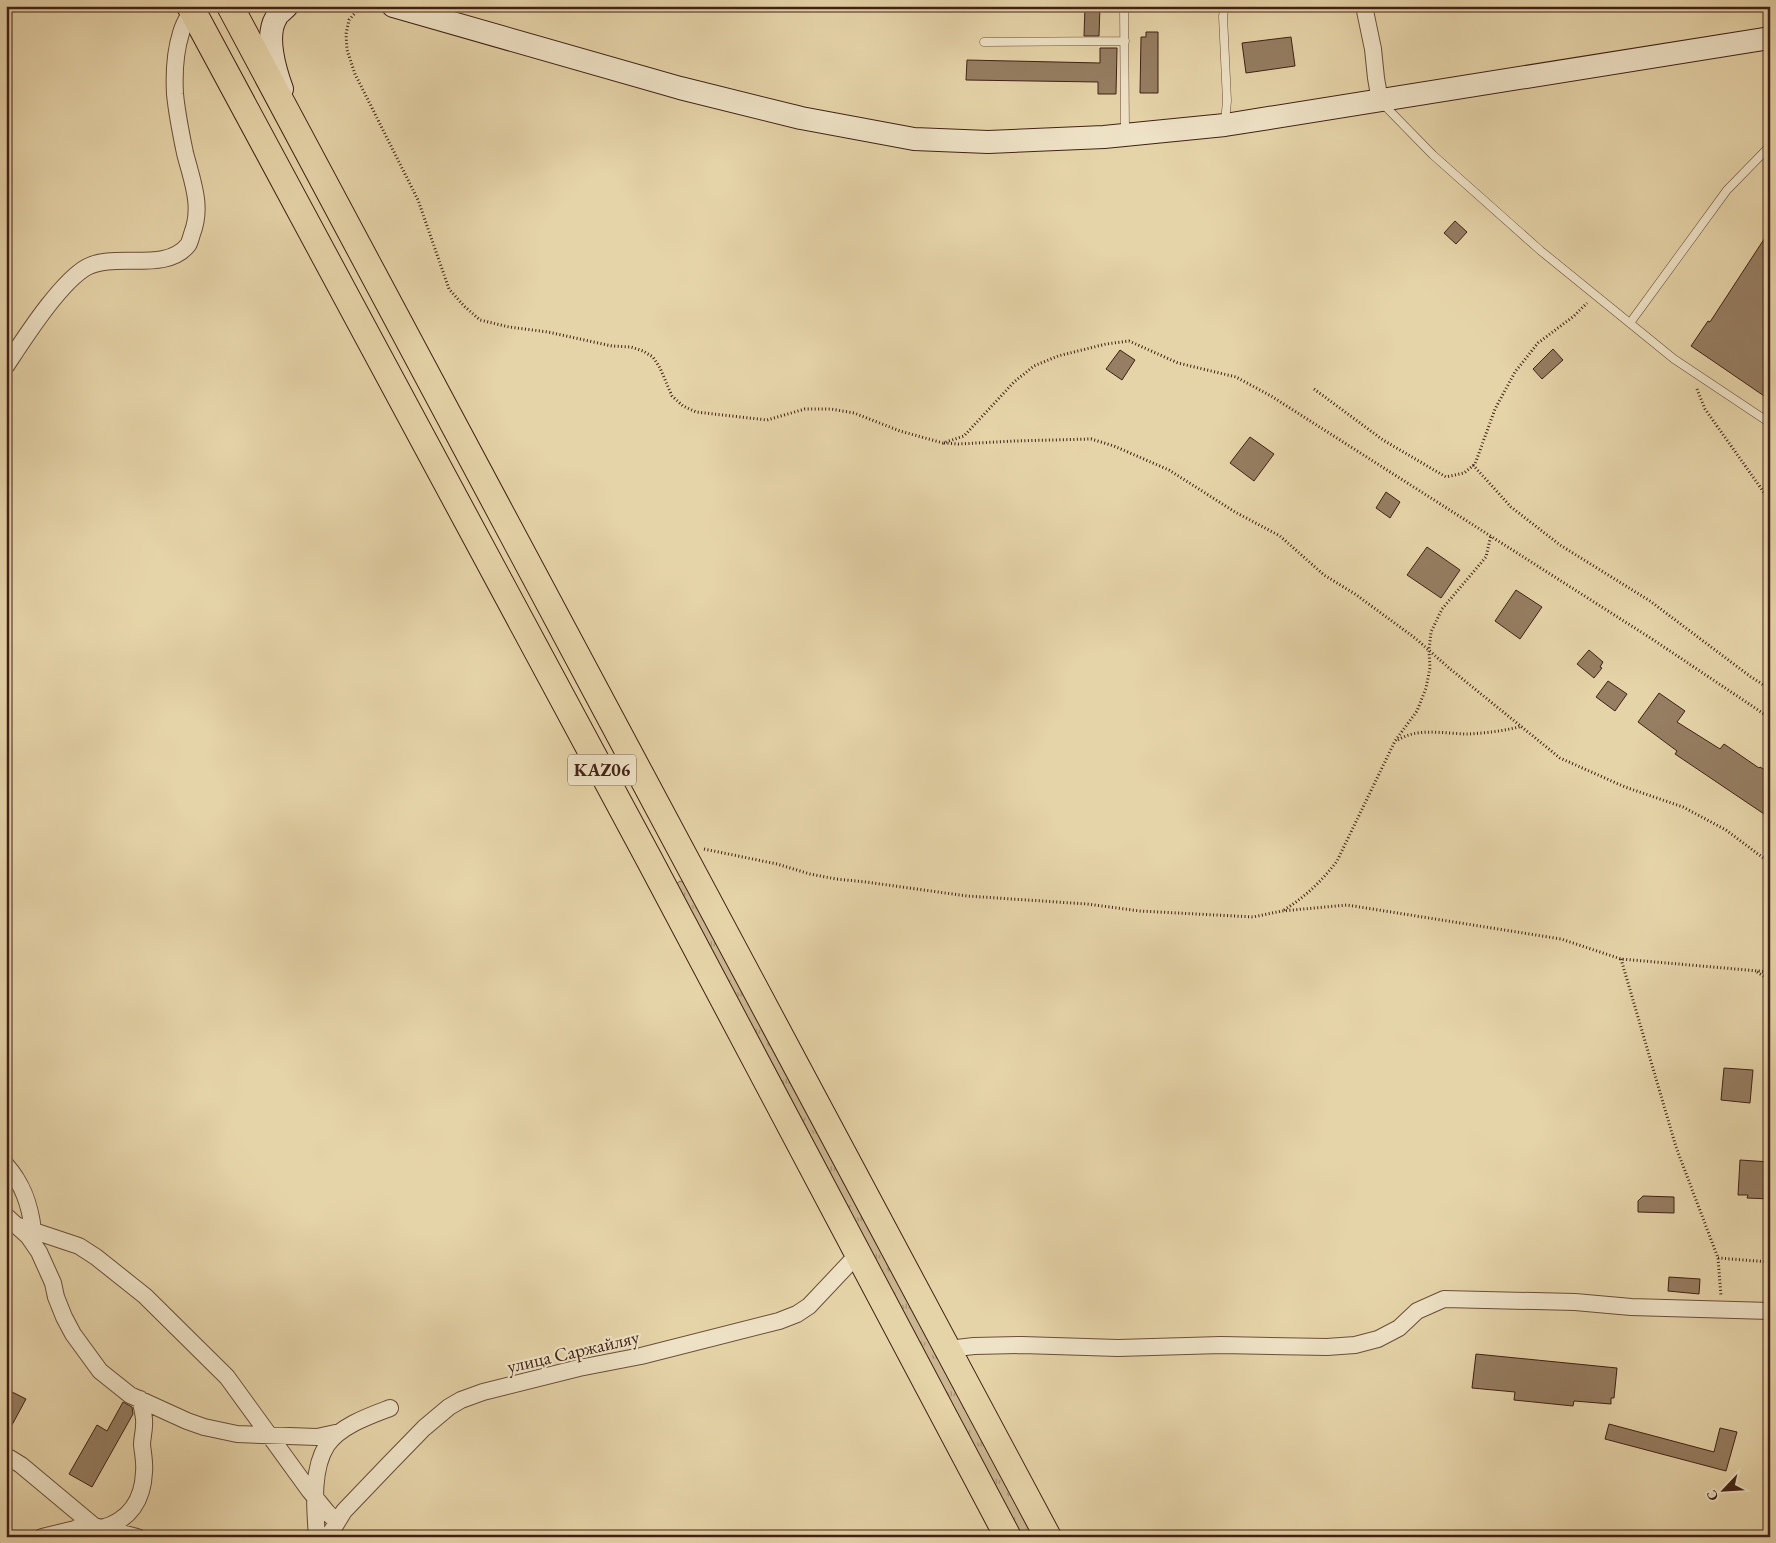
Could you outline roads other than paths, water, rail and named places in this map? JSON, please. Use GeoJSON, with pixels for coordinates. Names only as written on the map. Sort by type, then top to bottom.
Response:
{"type":"FeatureCollection","features":[{"type":"Feature","properties":{"kind":"highway","name":"KАZ06"},"geometry":{"type":"LineString","coordinates":[[230,6],[1048,1537]]}},
{"type":"Feature","properties":{"kind":"highway","name":"KАZ06"},"geometry":{"type":"LineString","coordinates":[[191,8],[649,859],[1008,1537]]}},
{"type":"Feature","properties":{"kind":"highway"},"geometry":{"type":"LineString","coordinates":[[649,859],[679,844]]}},
{"type":"Feature","properties":{"kind":"main road"},"geometry":{"type":"LineString","coordinates":[[287,6],[276,17],[271,35],[274,69],[302,138]]}},
{"type":"Feature","properties":{"kind":"main road"},"geometry":{"type":"LineString","coordinates":[[393,6],[689,90],[801,118],[914,139],[988,142],[1104,137],[1225,125],[1770,38]]}},
{"type":"Feature","properties":{"kind":"street"},"geometry":{"type":"LineString","coordinates":[[1364,6],[1373,49],[1380,101]]}},
{"type":"Feature","properties":{"kind":"street"},"geometry":{"type":"LineString","coordinates":[[6,366],[70,280],[88,267],[108,261],[154,260],[168,257],[179,252],[188,244],[198,219],[197,207],[177,113],[175,92],[176,62],[181,33],[191,8]]}},
{"type":"Feature","properties":{"kind":"street"},"geometry":{"type":"LineString","coordinates":[[6,1165],[27,1197],[19,1224]]}},
{"type":"Feature","properties":{"kind":"street"},"geometry":{"type":"LineString","coordinates":[[19,1224],[39,1252],[46,1266],[60,1309],[73,1334],[100,1371],[130,1395],[204,1427],[237,1434],[317,1437],[340,1432]]}},
{"type":"Feature","properties":{"kind":"street"},"geometry":{"type":"LineString","coordinates":[[19,1224],[79,1246],[145,1296],[226,1377],[316,1498],[337,1522]]}},
{"type":"Feature","properties":{"kind":"street","name":"улица Саржайляу"},"geometry":{"type":"LineString","coordinates":[[328,1537],[350,1504],[424,1428],[449,1407],[461,1400],[484,1392],[579,1368],[641,1356],[779,1321],[797,1314],[808,1306],[858,1254]]}},
{"type":"Feature","properties":{"kind":"street"},"geometry":{"type":"LineString","coordinates":[[948,1349],[974,1346],[1118,1348],[1221,1345],[1327,1347],[1356,1345],[1378,1339],[1399,1328],[1418,1310],[1444,1299],[1575,1302],[1631,1307],[1770,1312]]}},
{"type":"Feature","properties":{"kind":"street"},"geometry":{"type":"LineString","coordinates":[[42,1537],[95,1525],[113,1525],[125,1518],[137,1503],[144,1484],[142,1438],[144,1415],[140,1399]]}},
{"type":"Feature","properties":{"kind":"street"},"geometry":{"type":"LineString","coordinates":[[317,1537],[317,1476],[321,1457],[328,1444],[340,1432],[371,1415],[390,1408]]}},
{"type":"Feature","properties":{"kind":"street"},"geometry":{"type":"LineString","coordinates":[[7,1457],[21,1465],[95,1525],[137,1537]]}},
{"type":"Feature","properties":{"kind":"lane"},"geometry":{"type":"LineString","coordinates":[[1124,6],[1125,134]]}},
{"type":"Feature","properties":{"kind":"lane"},"geometry":{"type":"LineString","coordinates":[[1224,6],[1225,125]]}},
{"type":"Feature","properties":{"kind":"lane"},"geometry":{"type":"LineString","coordinates":[[984,42],[1125,41]]}},
{"type":"Feature","properties":{"kind":"lane"},"geometry":{"type":"LineString","coordinates":[[1380,101],[1433,155],[1541,251],[1690,370],[1770,423]]}},
{"type":"Feature","properties":{"kind":"lane"},"geometry":{"type":"LineString","coordinates":[[1630,323],[1726,190],[1770,146]]}}]}
